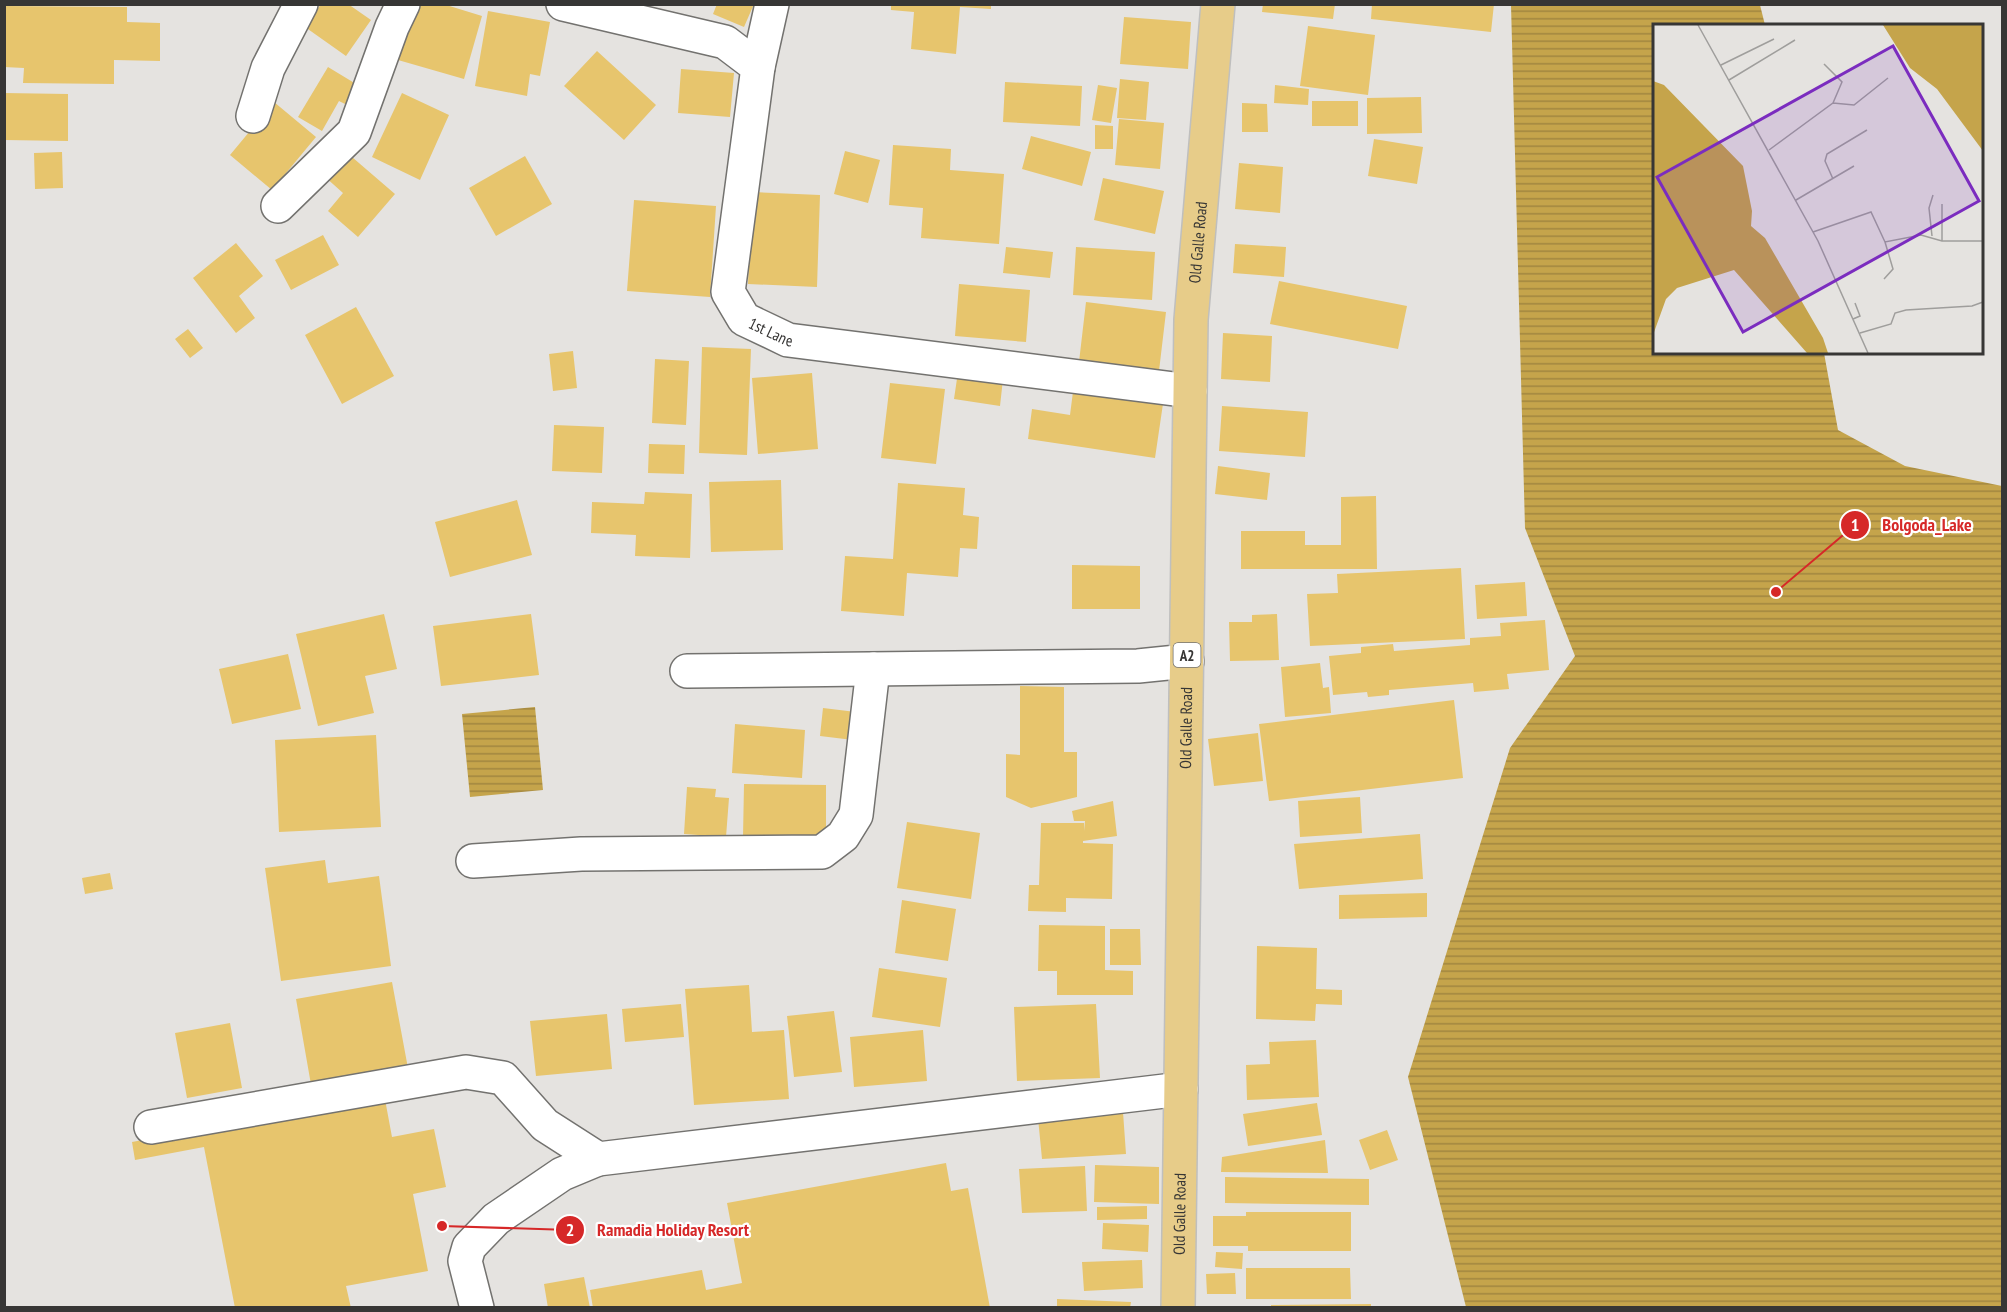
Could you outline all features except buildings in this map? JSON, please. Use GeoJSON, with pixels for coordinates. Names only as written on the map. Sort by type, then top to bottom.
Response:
{"type":"FeatureCollection","features":[{"type":"Feature","properties":{"kind":"highway","name":"Old Galle Road"},"geometry":{"type":"LineString","coordinates":[[1178,1308],[1191,320],[1218,4]]}},
{"type":"Feature","properties":{"kind":"street"},"geometry":{"type":"LineString","coordinates":[[254,116],[268,68],[301,4]]}},
{"type":"Feature","properties":{"kind":"street"},"geometry":{"type":"LineString","coordinates":[[278,206],[354,132],[392,27],[403,4]]}},
{"type":"Feature","properties":{"kind":"street"},"geometry":{"type":"LineString","coordinates":[[563,4],[725,42],[758,67]]}},
{"type":"Feature","properties":{"kind":"street","name":"1st Lane"},"geometry":{"type":"LineString","coordinates":[[772,4],[758,67],[728,292],[744,319],[788,340],[1190,391]]}},
{"type":"Feature","properties":{"kind":"street"},"geometry":{"type":"LineString","coordinates":[[687,671],[1138,666],[1186,661]]}},
{"type":"Feature","properties":{"kind":"street"},"geometry":{"type":"LineString","coordinates":[[473,861],[581,854],[822,852],[843,836],[856,815],[873,669]]}},
{"type":"Feature","properties":{"kind":"street"},"geometry":{"type":"LineString","coordinates":[[152,1127],[466,1072],[503,1078],[545,1125],[598,1159]]}},
{"type":"Feature","properties":{"kind":"street"},"geometry":{"type":"LineString","coordinates":[[477,1308],[465,1261],[469,1247],[496,1219],[562,1174],[598,1159],[1181,1089]]}},
{"type":"Feature","properties":{"kind":"shaded area"},"geometry":{"type":"Polygon","coordinates":[[[1511,5],[1760,5],[1765,24],[1653,24],[1653,354],[1824,354],[1838,430],[1905,466],[2002,486],[2002,1307],[1466,1307],[1408,1077],[1510,748],[1575,656],[1525,528],[1511,5]]]}},
{"type":"Feature","properties":{"kind":"shaded area"},"geometry":{"type":"Polygon","coordinates":[[[535,707],[543,790],[470,797],[462,714],[535,707]]]}},
{"type":"Feature","properties":{"kind":"place","name":"Bolgoda_Lake"},"geometry":{"type":"Point","coordinates":[1776,592]}},
{"type":"Feature","properties":{"kind":"place","name":"Ramadia Holiday Resort"},"geometry":{"type":"Point","coordinates":[442,1226]}}]}
